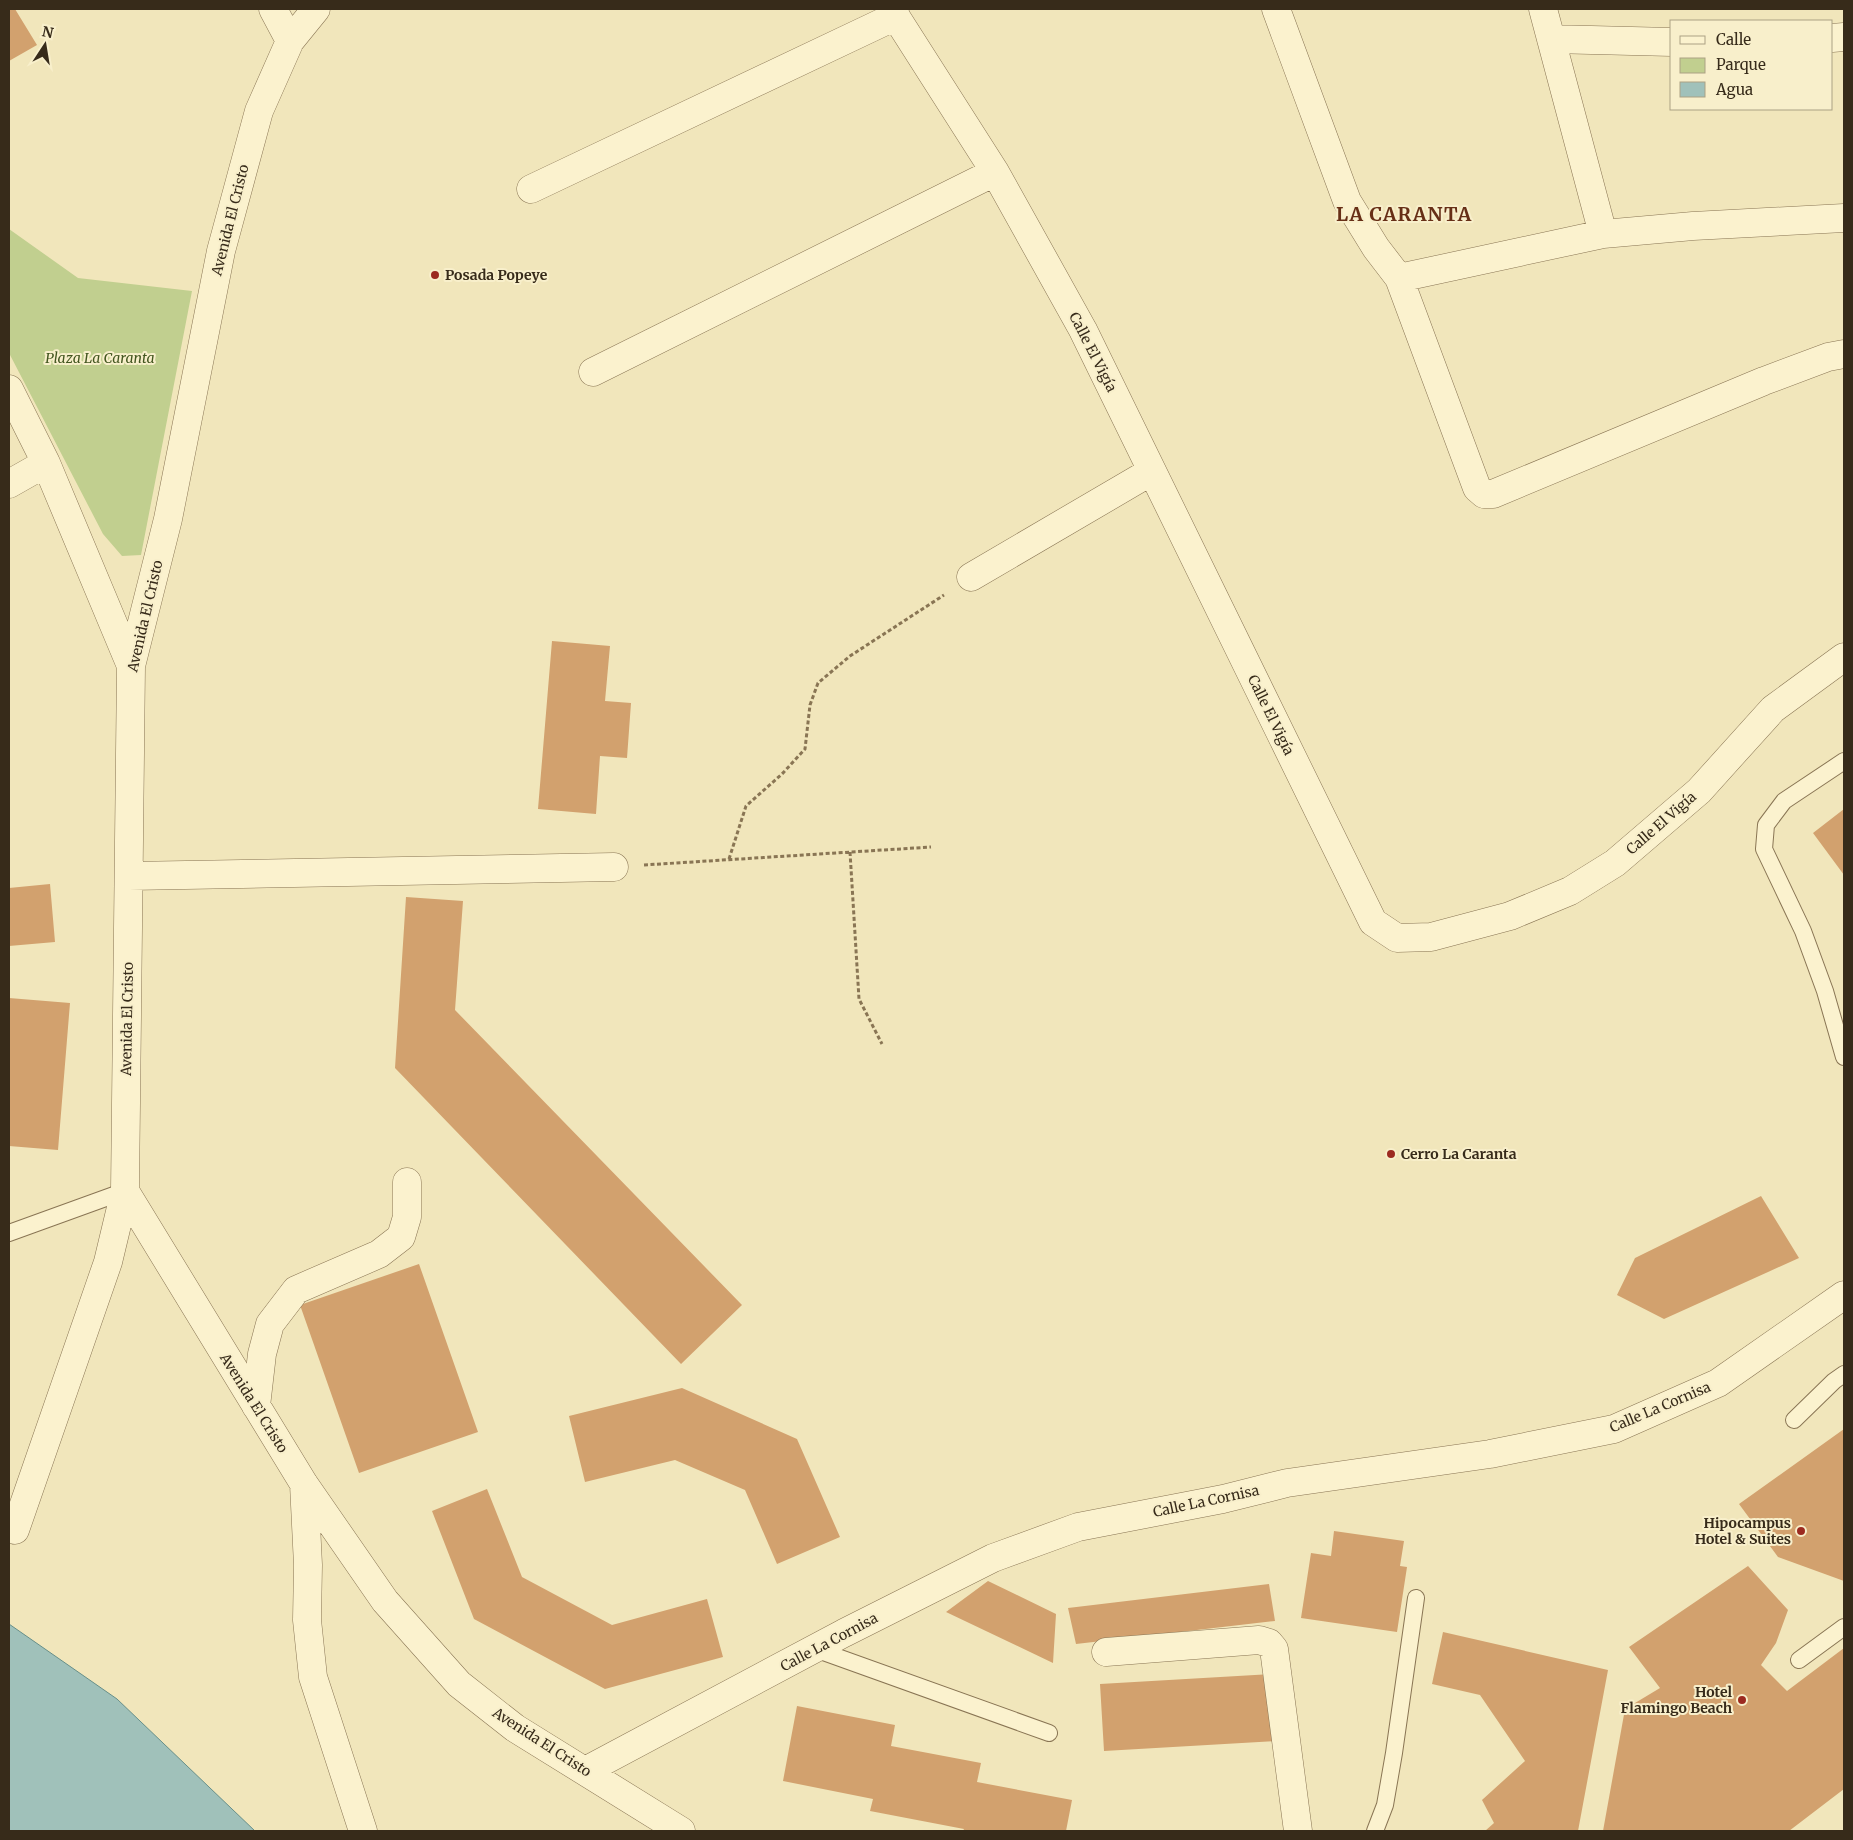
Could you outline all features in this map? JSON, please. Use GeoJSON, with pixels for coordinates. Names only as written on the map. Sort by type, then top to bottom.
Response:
{"type":"FeatureCollection","features":[{"type":"Feature","properties":{"kind":"street"},"geometry":{"type":"LineString","coordinates":[[273,9],[290,41]]}},
{"type":"Feature","properties":{"kind":"street","name":"Avenida El Cristo"},"geometry":{"type":"LineString","coordinates":[[316,9],[290,41],[259,111],[221,251],[168,519],[131,666],[125,1191],[304,1484],[385,1601],[459,1684],[515,1728],[681,1831]]}},
{"type":"Feature","properties":{"kind":"street"},"geometry":{"type":"LineString","coordinates":[[1276,9],[1347,201],[1376,248],[1399,278],[1477,488],[1484,494],[1493,494],[1764,381],[1844,354]]}},
{"type":"Feature","properties":{"kind":"street"},"geometry":{"type":"LineString","coordinates":[[1543,9],[1603,234]]}},
{"type":"Feature","properties":{"kind":"street"},"geometry":{"type":"LineString","coordinates":[[531,189],[894,12]]}},
{"type":"Feature","properties":{"kind":"street","name":"Calle El Vigía"},"geometry":{"type":"LineString","coordinates":[[894,12],[995,172],[1083,330],[1373,922],[1396,938],[1431,937],[1510,916],[1570,891],[1615,863],[1699,791],[1773,709],[1844,657]]}},
{"type":"Feature","properties":{"kind":"street"},"geometry":{"type":"LineString","coordinates":[[1551,39],[1670,42]]}},
{"type":"Feature","properties":{"kind":"street"},"geometry":{"type":"LineString","coordinates":[[593,372],[995,172]]}},
{"type":"Feature","properties":{"kind":"street"},"geometry":{"type":"LineString","coordinates":[[1399,278],[1603,234],[1693,226],[1844,218]]}},
{"type":"Feature","properties":{"kind":"street"},"geometry":{"type":"LineString","coordinates":[[9,389],[46,463],[131,666]]}},
{"type":"Feature","properties":{"kind":"street"},"geometry":{"type":"LineString","coordinates":[[9,484],[46,463]]}},
{"type":"Feature","properties":{"kind":"street"},"geometry":{"type":"LineString","coordinates":[[971,577],[1152,471]]}},
{"type":"Feature","properties":{"kind":"street"},"geometry":{"type":"LineString","coordinates":[[130,876],[614,866]]}},
{"type":"Feature","properties":{"kind":"street"},"geometry":{"type":"LineString","coordinates":[[256,1406],[262,1354],[270,1324],[296,1290],[379,1254],[400,1237],[407,1217],[407,1182]]}},
{"type":"Feature","properties":{"kind":"street"},"geometry":{"type":"LineString","coordinates":[[15,1530],[108,1262],[125,1191]]}},
{"type":"Feature","properties":{"kind":"street","name":"Calle La Cornisa"},"geometry":{"type":"LineString","coordinates":[[585,1771],[815,1649],[993,1558],[1078,1527],[1223,1499],[1287,1483],[1490,1454],[1614,1429],[1718,1383],[1844,1295]]}},
{"type":"Feature","properties":{"kind":"street"},"geometry":{"type":"LineString","coordinates":[[304,1484],[308,1565],[307,1620],[313,1677],[363,1831]]}},
{"type":"Feature","properties":{"kind":"street"},"geometry":{"type":"LineString","coordinates":[[1106,1652],[1259,1640],[1269,1643],[1274,1649],[1298,1831]]}},
{"type":"Feature","properties":{"kind":"lane"},"geometry":{"type":"LineString","coordinates":[[1844,761],[1784,801],[1766,825],[1764,849],[1803,931],[1825,992],[1844,1057]]}},
{"type":"Feature","properties":{"kind":"lane"},"geometry":{"type":"LineString","coordinates":[[14,1227],[125,1191]]}},
{"type":"Feature","properties":{"kind":"lane"},"geometry":{"type":"LineString","coordinates":[[1794,1420],[1834,1381],[1844,1374]]}},
{"type":"Feature","properties":{"kind":"lane"},"geometry":{"type":"LineString","coordinates":[[1375,1831],[1385,1806],[1393,1761],[1416,1598]]}},
{"type":"Feature","properties":{"kind":"lane"},"geometry":{"type":"LineString","coordinates":[[1799,1660],[1844,1627]]}},
{"type":"Feature","properties":{"kind":"lane"},"geometry":{"type":"LineString","coordinates":[[815,1649],[1049,1733]]}},
{"type":"Feature","properties":{"kind":"path"},"geometry":{"type":"LineString","coordinates":[[729,859],[746,806],[782,774],[805,749],[810,705],[818,683],[850,656],[971,577]]}},
{"type":"Feature","properties":{"kind":"path"},"geometry":{"type":"LineString","coordinates":[[614,866],[931,847]]}},
{"type":"Feature","properties":{"kind":"path"},"geometry":{"type":"LineString","coordinates":[[850,852],[859,999],[882,1044]]}},
{"type":"Feature","properties":{"kind":"green space","name":"Plaza La Caranta"},"geometry":{"type":"Polygon","coordinates":[[[9,229],[78,278],[192,291],[141,555],[122,556],[103,534],[9,353],[9,229]]]}},
{"type":"Feature","properties":{"kind":"water"},"geometry":{"type":"Polygon","coordinates":[[[9,1624],[117,1699],[255,1831],[9,1831],[9,1624]]]}},
{"type":"Feature","properties":{"kind":"building"},"geometry":{"type":"Polygon","coordinates":[[[9,9],[15,9],[37,45],[9,61],[9,9]]]}},
{"type":"Feature","properties":{"kind":"building"},"geometry":{"type":"Polygon","coordinates":[[[552,641],[610,646],[605,701],[631,703],[627,758],[600,756],[596,814],[538,809],[552,641]]]}},
{"type":"Feature","properties":{"kind":"building"},"geometry":{"type":"Polygon","coordinates":[[[1844,809],[1844,875],[1813,833],[1844,809]]]}},
{"type":"Feature","properties":{"kind":"building"},"geometry":{"type":"Polygon","coordinates":[[[50,884],[55,942],[9,946],[9,888],[50,884]]]}},
{"type":"Feature","properties":{"kind":"building"},"geometry":{"type":"Polygon","coordinates":[[[406,897],[463,901],[455,1010],[742,1305],[681,1364],[395,1068],[406,897]]]}},
{"type":"Feature","properties":{"kind":"building"},"geometry":{"type":"Polygon","coordinates":[[[9,998],[70,1003],[58,1150],[9,1146],[9,998]]]}},
{"type":"Feature","properties":{"kind":"building"},"geometry":{"type":"Polygon","coordinates":[[[1761,1196],[1799,1258],[1664,1319],[1617,1295],[1635,1258],[1761,1196]]]}},
{"type":"Feature","properties":{"kind":"building"},"geometry":{"type":"Polygon","coordinates":[[[419,1264],[478,1432],[359,1473],[300,1305],[419,1264]]]}},
{"type":"Feature","properties":{"kind":"building"},"geometry":{"type":"Polygon","coordinates":[[[682,1388],[797,1439],[840,1537],[777,1564],[745,1490],[675,1460],[585,1482],[569,1416],[682,1388]]]}},
{"type":"Feature","properties":{"kind":"building","name":"Hipocampus Hotel & Suites"},"geometry":{"type":"Polygon","coordinates":[[[1844,1429],[1844,1581],[1778,1557],[1739,1504],[1844,1429]]]}},
{"type":"Feature","properties":{"kind":"building"},"geometry":{"type":"Polygon","coordinates":[[[487,1489],[522,1577],[612,1625],[707,1599],[723,1657],[605,1689],[474,1619],[432,1511],[487,1489]]]}},
{"type":"Feature","properties":{"kind":"building"},"geometry":{"type":"Polygon","coordinates":[[[1334,1531],[1404,1541],[1400,1566],[1407,1567],[1397,1632],[1301,1618],[1311,1553],[1331,1556],[1334,1531]]]}},
{"type":"Feature","properties":{"kind":"building","name":"Hotel Flamingo Beach"},"geometry":{"type":"Polygon","coordinates":[[[1748,1566],[1788,1610],[1776,1643],[1761,1665],[1787,1691],[1844,1648],[1844,1789],[1789,1831],[1603,1831],[1625,1709],[1660,1688],[1629,1647],[1748,1566]]]}},
{"type":"Feature","properties":{"kind":"building"},"geometry":{"type":"Polygon","coordinates":[[[988,1581],[1056,1614],[1053,1663],[946,1612],[988,1581]]]}},
{"type":"Feature","properties":{"kind":"building"},"geometry":{"type":"Polygon","coordinates":[[[1269,1584],[1275,1621],[1076,1644],[1068,1608],[1269,1584]]]}},
{"type":"Feature","properties":{"kind":"building"},"geometry":{"type":"Polygon","coordinates":[[[1443,1632],[1608,1670],[1578,1831],[1485,1831],[1494,1823],[1482,1800],[1525,1761],[1480,1695],[1432,1684],[1443,1632]]]}},
{"type":"Feature","properties":{"kind":"building"},"geometry":{"type":"Polygon","coordinates":[[[1273,1674],[1277,1741],[1104,1751],[1100,1684],[1273,1674]]]}},
{"type":"Feature","properties":{"kind":"building"},"geometry":{"type":"Polygon","coordinates":[[[797,1706],[895,1725],[891,1746],[981,1763],[977,1782],[1072,1800],[1066,1831],[963,1831],[964,1829],[870,1811],[873,1799],[783,1781],[797,1706]]]}},
{"type":"Feature","properties":{"kind":"place","name":"Posada Popeye"},"geometry":{"type":"Point","coordinates":[435,275]}},
{"type":"Feature","properties":{"kind":"place","name":"Cerro La Caranta"},"geometry":{"type":"Point","coordinates":[1391,1154]}},
{"type":"Feature","properties":{"kind":"place","name":"Hipocampus Hotel & Suites"},"geometry":{"type":"Point","coordinates":[1801,1531]}},
{"type":"Feature","properties":{"kind":"place","name":"Hotel Flamingo Beach"},"geometry":{"type":"Point","coordinates":[1742,1700]}},
{"type":"Feature","properties":{"kind":"district","name":"LA CARANTA"},"geometry":{"type":"Point","coordinates":[1404,214]}}]}
